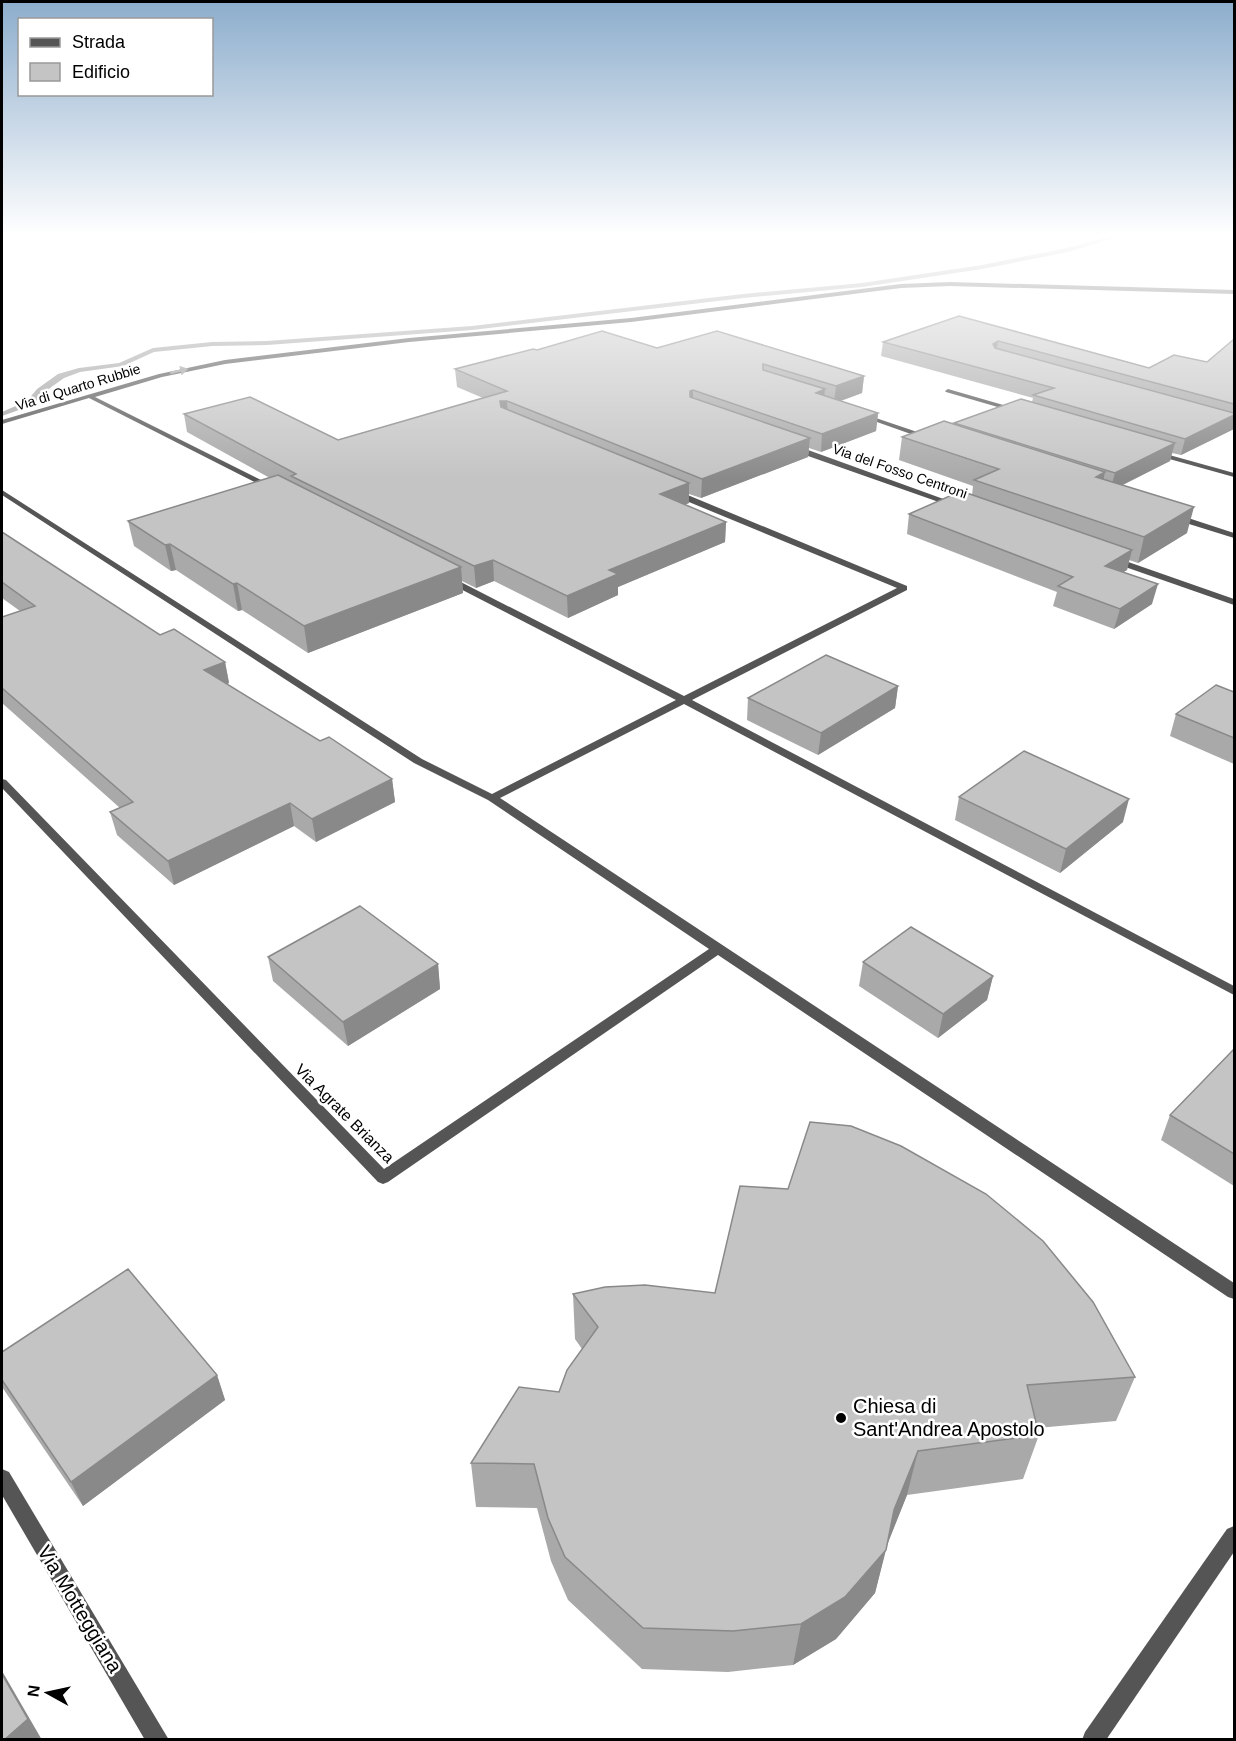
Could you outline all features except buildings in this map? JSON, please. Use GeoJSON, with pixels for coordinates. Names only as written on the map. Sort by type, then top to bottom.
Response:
{"type":"FeatureCollection","features":[{"type":"Feature","properties":{"kind":"street","name":"Via di Quarto Rubbie"},"geometry":{"type":"LineString","coordinates":[[2,422],[176,371],[233,361],[409,340],[662,316]]}},
{"type":"Feature","properties":{"kind":"street"},"geometry":{"type":"LineString","coordinates":[[948,391],[1027,414]]}},
{"type":"Feature","properties":{"kind":"street"},"geometry":{"type":"LineString","coordinates":[[89,396],[280,493]]}},
{"type":"Feature","properties":{"kind":"street"},"geometry":{"type":"LineString","coordinates":[[854,413],[932,438]]}},
{"type":"Feature","properties":{"kind":"street","name":"Via del Fosso Centroni"},"geometry":{"type":"LineString","coordinates":[[783,444],[963,507]]}},
{"type":"Feature","properties":{"kind":"street"},"geometry":{"type":"LineString","coordinates":[[1152,451],[1234,475]]}},
{"type":"Feature","properties":{"kind":"street"},"geometry":{"type":"LineString","coordinates":[[2,492],[418,761],[492,798],[1234,1292]]}},
{"type":"Feature","properties":{"kind":"street"},"geometry":{"type":"LineString","coordinates":[[492,798],[904,588],[671,492]]}},
{"type":"Feature","properties":{"kind":"street"},"geometry":{"type":"LineString","coordinates":[[1167,514],[1234,536]]}},
{"type":"Feature","properties":{"kind":"street"},"geometry":{"type":"LineString","coordinates":[[1110,558],[1234,602]]}},
{"type":"Feature","properties":{"kind":"street"},"geometry":{"type":"LineString","coordinates":[[439,574],[1234,990]]}},
{"type":"Feature","properties":{"kind":"street","name":"Via Agrate Brianza"},"geometry":{"type":"LineString","coordinates":[[2,782],[383,1178],[718,949]]}},
{"type":"Feature","properties":{"kind":"street","name":"Via Motteggiana"},"geometry":{"type":"LineString","coordinates":[[2,1478],[158,1740]]}},
{"type":"Feature","properties":{"kind":"street"},"geometry":{"type":"LineString","coordinates":[[1093,1740],[1234,1536]]}},
{"type":"Feature","properties":{"kind":"waterway"},"geometry":{"type":"LineString","coordinates":[[2,414],[30,403],[40,391],[61,376],[79,370],[121,365],[153,350],[212,344],[267,343],[472,328],[572,316]]}},
{"type":"Feature","properties":{"kind":"place","name":"Chiesa di Sant'Andrea Apostolo"},"geometry":{"type":"Point","coordinates":[841,1418]}}]}
